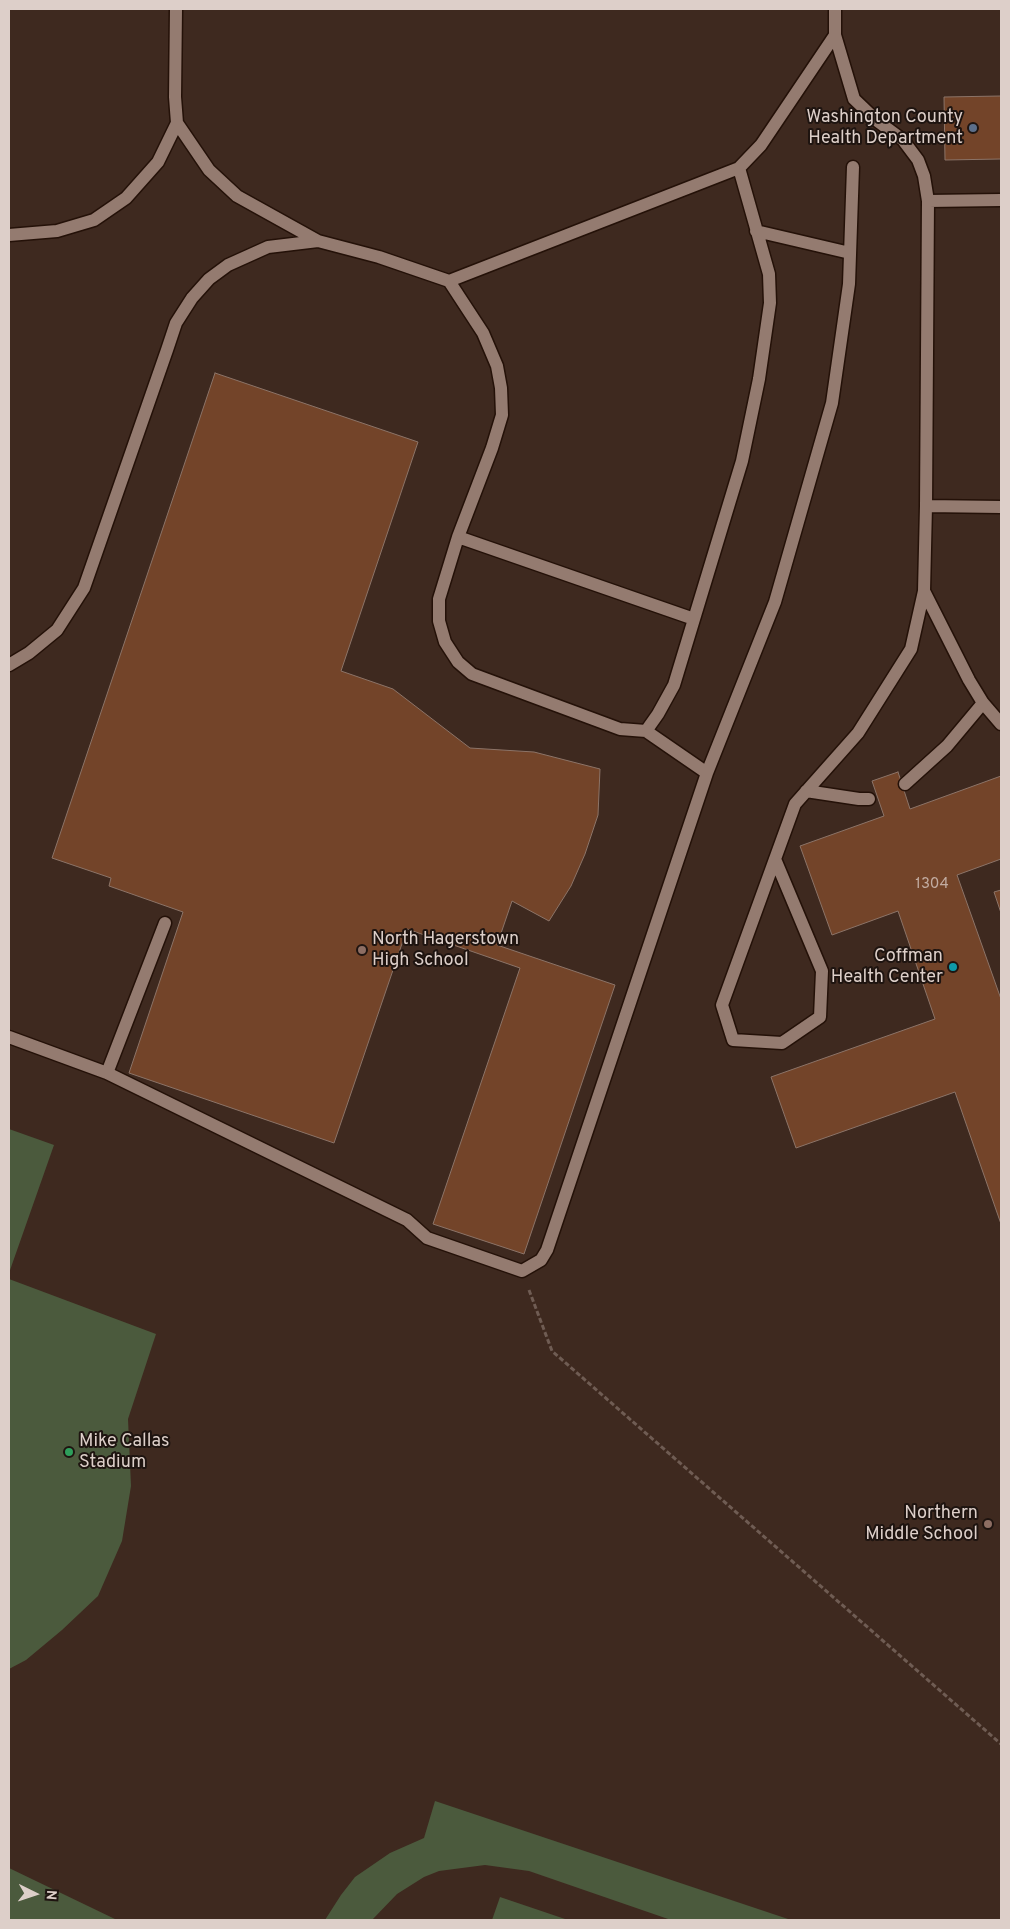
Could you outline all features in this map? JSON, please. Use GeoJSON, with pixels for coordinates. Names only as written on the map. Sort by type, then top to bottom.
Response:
{"type":"FeatureCollection","features":[{"type":"Feature","properties":{"kind":"lane"},"geometry":{"type":"LineString","coordinates":[[176,9],[175,97],[177,123],[209,170],[237,196],[318,241],[379,257],[449,281],[483,333],[497,366],[501,388],[502,415],[495,440],[458,537],[439,599],[439,621],[446,642],[458,662],[472,674],[620,729],[646,731],[708,773]]}},
{"type":"Feature","properties":{"kind":"lane"},"geometry":{"type":"LineString","coordinates":[[775,860],[822,971],[820,1017],[782,1043],[733,1040],[722,1006],[795,804],[858,733],[911,648],[924,592],[928,200],[924,176],[918,160],[903,140],[876,120],[854,99],[835,35],[836,9]]}},
{"type":"Feature","properties":{"kind":"lane"},"geometry":{"type":"LineString","coordinates":[[449,281],[739,168],[761,145],[835,35]]}},
{"type":"Feature","properties":{"kind":"lane"},"geometry":{"type":"LineString","coordinates":[[9,235],[57,231],[94,220],[126,198],[158,162],[177,123]]}},
{"type":"Feature","properties":{"kind":"lane"},"geometry":{"type":"LineString","coordinates":[[9,1037],[108,1072],[407,1220],[428,1238],[522,1271],[541,1260],[547,1250],[708,773],[775,602],[832,404],[849,284],[853,167]]}},
{"type":"Feature","properties":{"kind":"lane"},"geometry":{"type":"LineString","coordinates":[[646,731],[674,685],[742,460],[759,378],[769,294],[769,274],[739,168]]}},
{"type":"Feature","properties":{"kind":"lane"},"geometry":{"type":"LineString","coordinates":[[928,200],[1001,200]]}},
{"type":"Feature","properties":{"kind":"lane"},"geometry":{"type":"LineString","coordinates":[[756,231],[850,253]]}},
{"type":"Feature","properties":{"kind":"lane"},"geometry":{"type":"LineString","coordinates":[[9,665],[57,630],[84,588],[176,323],[192,298],[209,279],[228,265],[268,247],[318,241]]}},
{"type":"Feature","properties":{"kind":"lane"},"geometry":{"type":"LineString","coordinates":[[926,506],[1001,507]]}},
{"type":"Feature","properties":{"kind":"lane"},"geometry":{"type":"LineString","coordinates":[[458,537],[694,619]]}},
{"type":"Feature","properties":{"kind":"lane"},"geometry":{"type":"LineString","coordinates":[[924,592],[968,680],[1001,724]]}},
{"type":"Feature","properties":{"kind":"lane"},"geometry":{"type":"LineString","coordinates":[[905,784],[947,746],[983,702]]}},
{"type":"Feature","properties":{"kind":"lane"},"geometry":{"type":"LineString","coordinates":[[806,791],[869,799]]}},
{"type":"Feature","properties":{"kind":"lane"},"geometry":{"type":"LineString","coordinates":[[108,1072],[165,923]]}},
{"type":"Feature","properties":{"kind":"path"},"geometry":{"type":"LineString","coordinates":[[522,1271],[552,1351],[1001,1744]]}},
{"type":"Feature","properties":{"kind":"green space"},"geometry":{"type":"Polygon","coordinates":[[[9,1129],[54,1145],[9,1273],[9,1129]]]}},
{"type":"Feature","properties":{"kind":"green space","name":"Mike Callas Stadium"},"geometry":{"type":"Polygon","coordinates":[[[9,1279],[156,1334],[128,1419],[131,1486],[122,1541],[98,1596],[26,1660],[9,1669],[9,1279]]]}},
{"type":"Feature","properties":{"kind":"green space"},"geometry":{"type":"Polygon","coordinates":[[[435,1801],[791,1920],[671,1920],[529,1871],[485,1865],[439,1871],[424,1877],[397,1894],[372,1920],[325,1920],[355,1877],[390,1853],[424,1838],[435,1801]]]}},
{"type":"Feature","properties":{"kind":"green space"},"geometry":{"type":"Polygon","coordinates":[[[9,1868],[117,1920],[9,1920],[9,1868]]]}},
{"type":"Feature","properties":{"kind":"green space"},"geometry":{"type":"Polygon","coordinates":[[[500,1897],[568,1920],[492,1920],[500,1897]]]}},
{"type":"Feature","properties":{"kind":"building","name":"Washington County Health Department"},"geometry":{"type":"Polygon","coordinates":[[[1001,96],[1001,159],[945,160],[944,97],[1001,96]]]}},
{"type":"Feature","properties":{"kind":"building"},"geometry":{"type":"Polygon","coordinates":[[[215,373],[418,442],[341,671],[393,689],[470,748],[534,752],[600,769],[598,815],[585,854],[571,886],[549,921],[512,901],[497,945],[615,985],[524,1254],[433,1224],[520,968],[407,929],[334,1143],[129,1073],[183,912],[109,886],[111,878],[52,858],[215,373]]]}},
{"type":"Feature","properties":{"kind":"building","name":"Coffman Health Center"},"geometry":{"type":"Polygon","coordinates":[[[898,772],[910,809],[1001,776],[1001,859],[957,875],[1001,999],[1001,1224],[955,1092],[796,1148],[771,1077],[935,1019],[898,911],[832,935],[800,846],[884,816],[872,781],[898,772]]]}},
{"type":"Feature","properties":{"kind":"building"},"geometry":{"type":"Polygon","coordinates":[[[1001,890],[1001,913],[994,892],[1001,890]]]}},
{"type":"Feature","properties":{"kind":"place","name":"Washington County Health Department"},"geometry":{"type":"Point","coordinates":[973,128]}},
{"type":"Feature","properties":{"kind":"place","name":"North Hagerstown High School"},"geometry":{"type":"Point","coordinates":[362,950]}},
{"type":"Feature","properties":{"kind":"place","name":"Coffman Health Center"},"geometry":{"type":"Point","coordinates":[953,967]}},
{"type":"Feature","properties":{"kind":"place","name":"Mike Callas Stadium"},"geometry":{"type":"Point","coordinates":[69,1452]}},
{"type":"Feature","properties":{"kind":"place","name":"Northern Middle School"},"geometry":{"type":"Point","coordinates":[988,1524]}}]}
